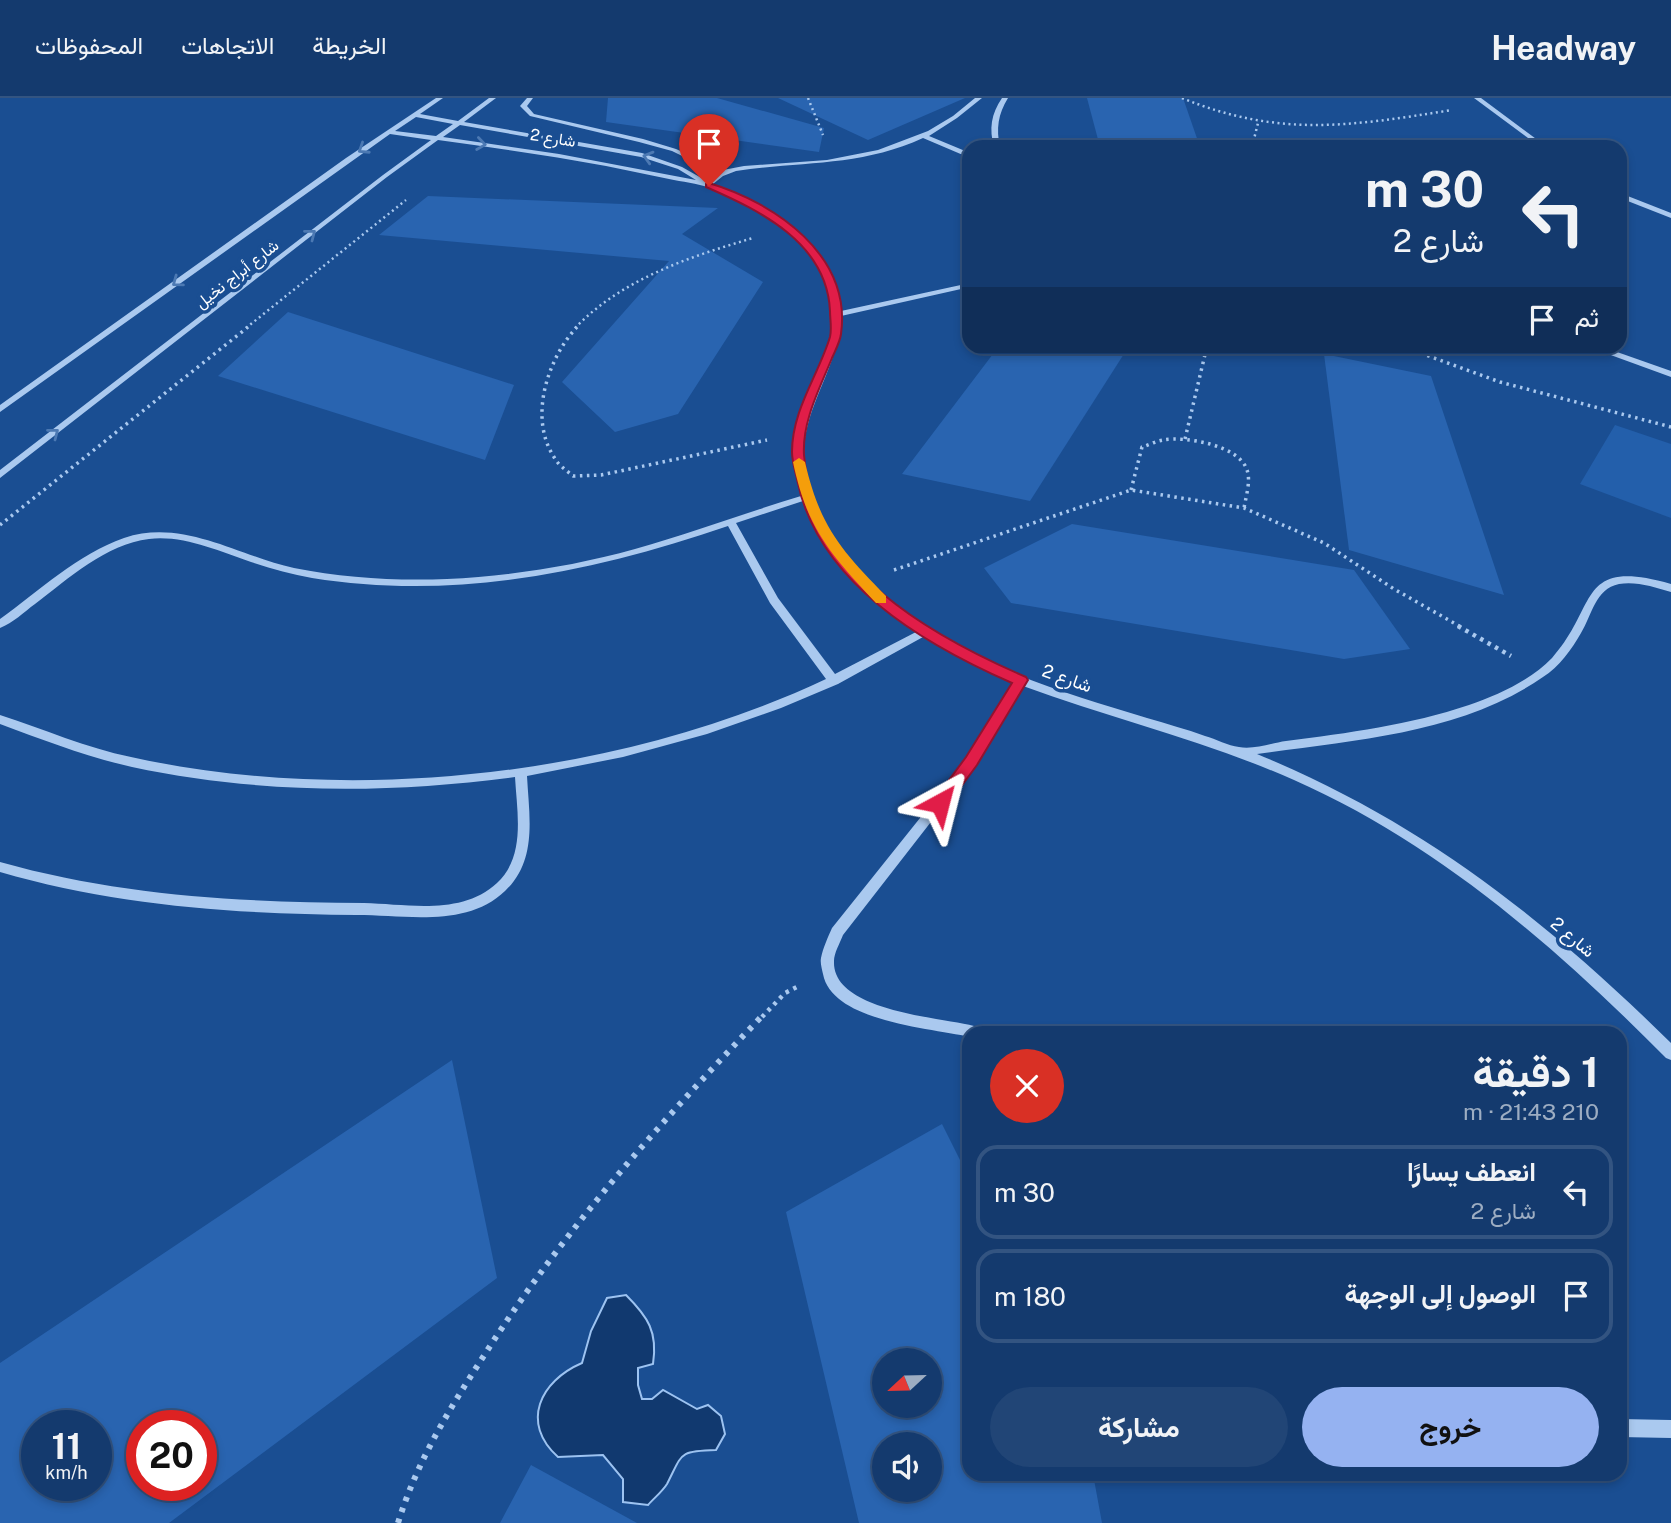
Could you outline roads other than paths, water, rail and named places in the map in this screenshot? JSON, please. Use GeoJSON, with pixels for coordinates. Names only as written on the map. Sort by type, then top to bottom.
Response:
{"type":"FeatureCollection","features":[{"type":"Feature","properties":{"kind":"street","name":"شارع أبراج نخيل"},"geometry":{"type":"LineString","coordinates":[[0,409],[440,98]]}},
{"type":"Feature","properties":{"kind":"street","name":"شارع أبراج نخيل"},"geometry":{"type":"LineString","coordinates":[[0,475],[385,176],[493,98]]}},
{"type":"Feature","properties":{"kind":"street"},"geometry":{"type":"LineString","coordinates":[[530,98],[523,106],[532,115],[674,150],[723,173]]}},
{"type":"Feature","properties":{"kind":"street"},"geometry":{"type":"LineString","coordinates":[[709,186],[723,173],[751,167],[833,162],[888,151],[924,136],[965,111],[979,98],[1004,100],[996,115],[996,140]]}},
{"type":"Feature","properties":{"kind":"street"},"geometry":{"type":"LineString","coordinates":[[1476,98],[1535,140]]}},
{"type":"Feature","properties":{"kind":"street","name":"شارع 2"},"geometry":{"type":"LineString","coordinates":[[415,115],[642,155],[680,167],[709,186]]}},
{"type":"Feature","properties":{"kind":"street","name":"شارع 2"},"geometry":{"type":"LineString","coordinates":[[389,132],[567,156],[709,186],[754,204],[790,228],[812,251],[828,276],[836,314],[836,334],[803,416],[799,433],[801,475],[807,497],[831,544],[861,582],[891,609],[970,659],[1020,680],[1241,752],[1322,786],[1399,831],[1477,883],[1555,944],[1635,1016],[1671,1053]]}},
{"type":"Feature","properties":{"kind":"street"},"geometry":{"type":"LineString","coordinates":[[924,136],[962,153]]}},
{"type":"Feature","properties":{"kind":"street"},"geometry":{"type":"LineString","coordinates":[[1627,198],[1671,216]]}},
{"type":"Feature","properties":{"kind":"street"},"geometry":{"type":"LineString","coordinates":[[836,314],[962,287]]}},
{"type":"Feature","properties":{"kind":"street"},"geometry":{"type":"LineString","coordinates":[[1613,354],[1671,374]]}},
{"type":"Feature","properties":{"kind":"street"},"geometry":{"type":"LineString","coordinates":[[730,521],[774,600],[834,681]]}},
{"type":"Feature","properties":{"kind":"street"},"geometry":{"type":"LineString","coordinates":[[1241,752],[1442,718],[1523,686],[1542,674],[1570,641],[1596,593],[1604,585],[1633,580],[1671,588]]}},
{"type":"Feature","properties":{"kind":"street"},"geometry":{"type":"LineString","coordinates":[[0,719],[51,739],[131,762],[222,778],[319,784],[420,782],[521,772],[588,761],[703,731],[834,681],[924,632]]}},
{"type":"Feature","properties":{"kind":"street"},"geometry":{"type":"LineString","coordinates":[[962,1029],[859,1007],[842,996],[831,983],[826,964],[828,948],[837,932],[972,761],[1020,680]]}},
{"type":"Feature","properties":{"kind":"street"},"geometry":{"type":"LineString","coordinates":[[0,867],[102,890],[208,905],[320,909],[459,908],[492,894],[516,870],[523,852],[521,772]]}},
{"type":"Feature","properties":{"kind":"street"},"geometry":{"type":"LineString","coordinates":[[1627,1428],[1671,1429]]}},
{"type":"Feature","properties":{"kind":"lane"},"geometry":{"type":"LineString","coordinates":[[0,624],[109,549],[150,535],[187,536],[253,561],[306,573],[377,582],[423,583],[517,577],[607,560],[807,497]]}}]}
